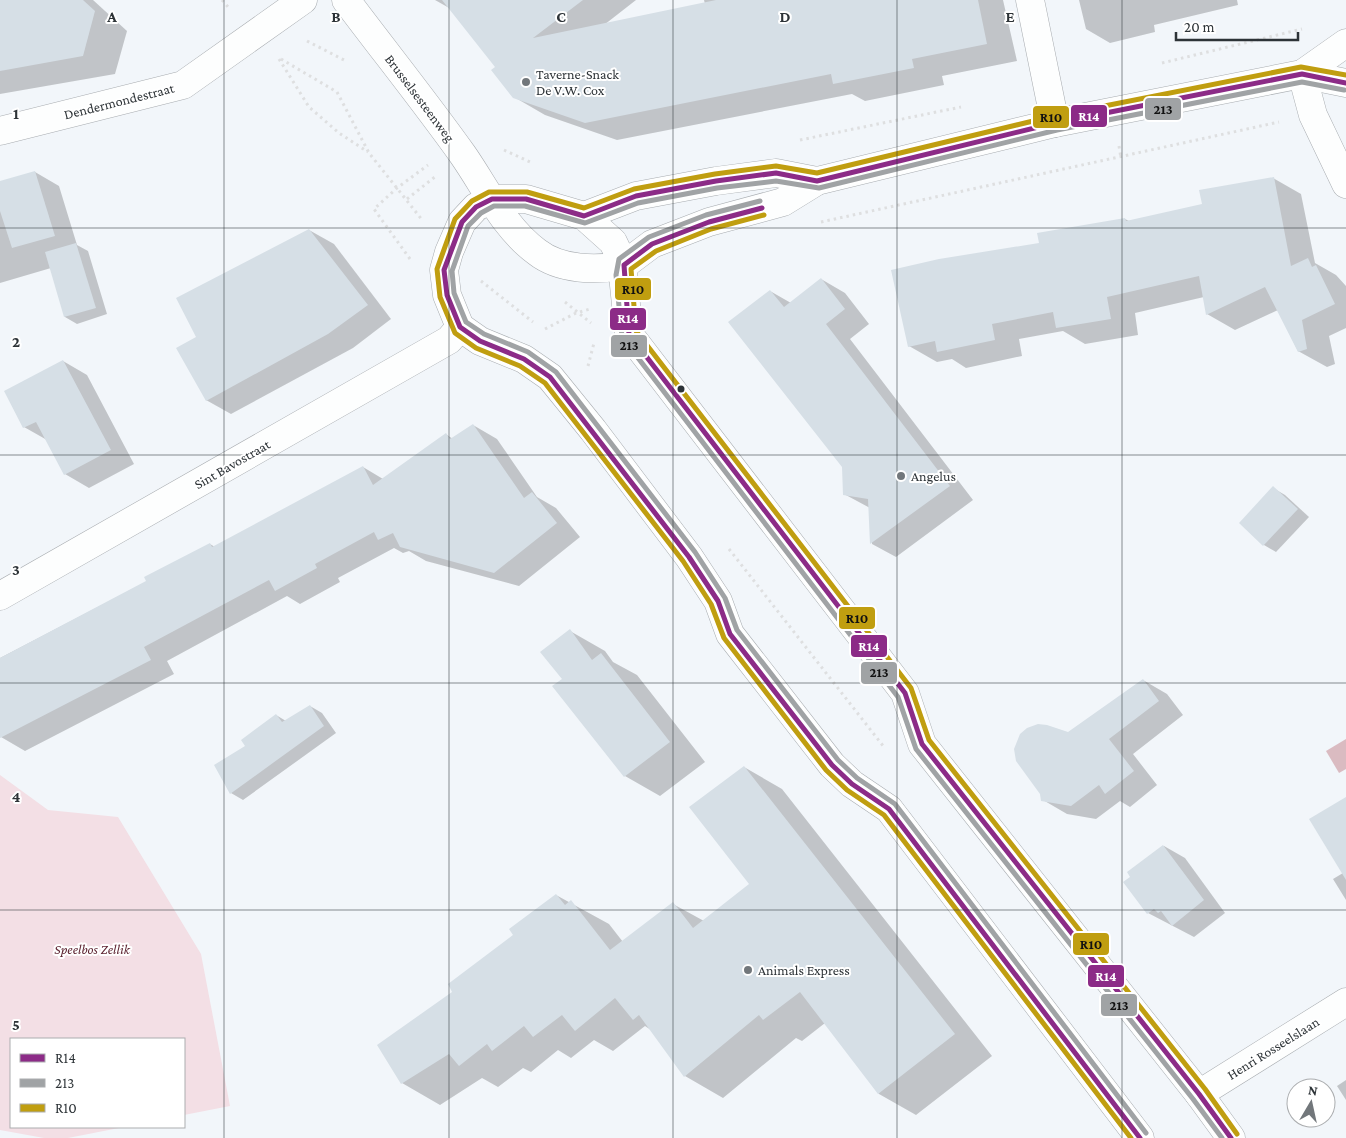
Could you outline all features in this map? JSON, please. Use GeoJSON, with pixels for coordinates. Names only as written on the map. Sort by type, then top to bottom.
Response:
{"type":"FeatureCollection","features":[{"type":"Feature","properties":{"kind":"street","name":"Dendermondestraat"},"geometry":{"type":"LineString","coordinates":[[0,131],[183,84],[303,0]]}},
{"type":"Feature","properties":{"kind":"street","name":"Brusselsesteenweg"},"geometry":{"type":"LineString","coordinates":[[346,0],[463,156],[512,229],[538,253],[568,266],[604,270],[624,265]]}},
{"type":"Feature","properties":{"kind":"street"},"geometry":{"type":"LineString","coordinates":[[1030,0],[1055,123]]}},
{"type":"Feature","properties":{"kind":"street"},"geometry":{"type":"LineString","coordinates":[[1302,74],[1346,43]]}},
{"type":"Feature","properties":{"kind":"street"},"geometry":{"type":"LineString","coordinates":[[1302,74],[1313,114],[1346,184]]}},
{"type":"Feature","properties":{"kind":"street"},"geometry":{"type":"LineString","coordinates":[[624,265],[652,244],[709,222],[783,202],[817,181],[1055,123],[1302,74],[1346,83]]}},
{"type":"Feature","properties":{"kind":"street"},"geometry":{"type":"LineString","coordinates":[[584,216],[636,196],[716,181],[776,173],[817,181]]}},
{"type":"Feature","properties":{"kind":"street"},"geometry":{"type":"LineString","coordinates":[[1133,1136],[889,809],[852,784],[832,765],[736,642],[730,634],[718,601],[689,557],[594,430],[550,377],[524,359],[480,341],[460,327],[447,295],[444,270],[448,252],[462,222],[476,208],[492,199],[526,200],[584,216],[613,242],[624,265],[629,334],[905,693],[922,744],[1232,1138]]}},
{"type":"Feature","properties":{"kind":"street","name":"Sint Bavostraat"},"geometry":{"type":"LineString","coordinates":[[0,596],[450,340],[460,327]]}},
{"type":"Feature","properties":{"kind":"street","name":"Henri Rosseelslaan"},"geometry":{"type":"LineString","coordinates":[[1199,1094],[1346,1002]]}},
{"type":"Feature","properties":{"kind":"path"},"geometry":{"type":"LineString","coordinates":[[1152,65],[1310,27]]}},
{"type":"Feature","properties":{"kind":"path"},"geometry":{"type":"LineString","coordinates":[[369,152],[339,133],[309,107],[277,56],[337,92],[369,152],[448,252],[497,296],[552,337]]}},
{"type":"Feature","properties":{"kind":"path"},"geometry":{"type":"LineString","coordinates":[[791,142],[857,130],[962,106]]}},
{"type":"Feature","properties":{"kind":"path"},"geometry":{"type":"LineString","coordinates":[[820,223],[1313,114]]}},
{"type":"Feature","properties":{"kind":"path"},"geometry":{"type":"LineString","coordinates":[[407,199],[480,144],[503,150],[537,166]]}},
{"type":"Feature","properties":{"kind":"path"},"geometry":{"type":"LineString","coordinates":[[545,330],[576,313],[625,298]]}},
{"type":"Feature","properties":{"kind":"path"},"geometry":{"type":"LineString","coordinates":[[580,361],[593,375]]}},
{"type":"Feature","properties":{"kind":"path"},"geometry":{"type":"LineString","coordinates":[[724,543],[888,753]]}},
{"type":"Feature","properties":{"kind":"green space","name":"Speelbos Zellik"},"geometry":{"type":"Polygon","coordinates":[[[0,775],[48,810],[118,817],[201,954],[230,1106],[185,1115],[185,1038],[10,1038],[10,1128],[119,1128],[68,1138],[44,1138],[0,1130],[0,775]]]}},
{"type":"Feature","properties":{"kind":"shaded area"},"geometry":{"type":"Polygon","coordinates":[[[1346,739],[1346,769],[1339,773],[1326,751],[1346,739]]]}},
{"type":"Feature","properties":{"kind":"building"},"geometry":{"type":"Polygon","coordinates":[[[0,0],[83,0],[95,11],[83,56],[0,71],[0,0]]]}},
{"type":"Feature","properties":{"kind":"building"},"geometry":{"type":"Polygon","coordinates":[[[442,0],[583,0],[533,38],[716,0],[978,0],[987,44],[912,59],[914,68],[833,84],[831,74],[585,123],[513,98],[491,70],[495,67],[442,0]]]}},
{"type":"Feature","properties":{"kind":"building"},"geometry":{"type":"Polygon","coordinates":[[[35,171],[55,236],[12,248],[0,211],[0,181],[35,171]]]}},
{"type":"Feature","properties":{"kind":"building"},"geometry":{"type":"Polygon","coordinates":[[[1274,177],[1291,266],[1308,258],[1312,267],[1316,265],[1335,304],[1302,320],[1307,349],[1298,352],[1265,287],[1206,315],[1199,276],[1107,297],[1111,319],[1056,328],[1053,312],[992,324],[995,340],[937,352],[935,341],[908,347],[891,270],[939,259],[1039,243],[1037,233],[1125,218],[1126,221],[1202,204],[1199,190],[1274,177]]]}},
{"type":"Feature","properties":{"kind":"building"},"geometry":{"type":"Polygon","coordinates":[[[309,229],[368,305],[328,334],[206,401],[176,348],[196,337],[176,298],[309,229]]]}},
{"type":"Feature","properties":{"kind":"building"},"geometry":{"type":"Polygon","coordinates":[[[76,243],[96,308],[64,317],[45,252],[76,243]]]}},
{"type":"Feature","properties":{"kind":"building"},"geometry":{"type":"Polygon","coordinates":[[[821,278],[845,309],[826,324],[950,486],[870,544],[868,499],[843,495],[842,467],[728,322],[770,290],[784,307],[821,278]]]}},
{"type":"Feature","properties":{"kind":"building"},"geometry":{"type":"Polygon","coordinates":[[[63,360],[111,450],[64,475],[36,422],[23,428],[4,391],[63,360]]]}},
{"type":"Feature","properties":{"kind":"building"},"geometry":{"type":"Polygon","coordinates":[[[473,424],[524,498],[532,492],[557,523],[494,573],[400,547],[393,533],[378,540],[374,532],[315,564],[317,568],[275,591],[269,580],[144,647],[151,660],[0,738],[0,658],[146,581],[144,577],[210,543],[212,547],[363,466],[373,485],[446,433],[450,439],[473,424]]]}},
{"type":"Feature","properties":{"kind":"building"},"geometry":{"type":"Polygon","coordinates":[[[1273,486],[1298,509],[1263,546],[1239,523],[1273,486]]]}},
{"type":"Feature","properties":{"kind":"building"},"geometry":{"type":"Polygon","coordinates":[[[570,629],[592,660],[601,653],[670,742],[624,777],[552,686],[562,679],[540,652],[570,629]]]}},
{"type":"Feature","properties":{"kind":"building"},"geometry":{"type":"Polygon","coordinates":[[[1143,679],[1159,701],[1109,739],[1134,771],[1105,794],[1099,785],[1071,806],[1041,801],[1040,794],[1016,761],[1014,749],[1020,734],[1027,728],[1038,724],[1068,732],[1143,679]]]}},
{"type":"Feature","properties":{"kind":"building"},"geometry":{"type":"Polygon","coordinates":[[[310,705],[324,726],[230,794],[214,765],[245,746],[241,740],[276,714],[282,722],[310,705]]]}},
{"type":"Feature","properties":{"kind":"building"},"geometry":{"type":"Polygon","coordinates":[[[744,766],[955,1034],[878,1094],[800,992],[763,1020],[759,1015],[684,1077],[639,1015],[633,1020],[615,998],[575,1031],[562,1015],[533,1037],[524,1026],[492,1051],[487,1044],[459,1066],[449,1054],[401,1084],[377,1045],[452,992],[448,984],[513,935],[509,929],[556,894],[565,905],[571,900],[610,950],[673,902],[693,928],[749,884],[689,807],[744,766]]]}},
{"type":"Feature","properties":{"kind":"building"},"geometry":{"type":"Polygon","coordinates":[[[1346,797],[1346,880],[1309,819],[1346,797]]]}},
{"type":"Feature","properties":{"kind":"building"},"geometry":{"type":"Polygon","coordinates":[[[1163,845],[1204,900],[1172,926],[1161,911],[1158,913],[1154,909],[1147,914],[1123,882],[1130,877],[1127,872],[1163,845]]]}},
{"type":"Feature","properties":{"kind":"transit line","name":"R10"},"geometry":{"type":"LineString","coordinates":[[1131,1138],[884,815],[847,790],[826,770],[724,638],[711,604],[683,561],[545,383],[520,366],[476,348],[455,333],[440,297],[437,269],[455,219],[472,201],[489,192],[527,192],[584,208],[634,189],[715,174],[776,166],[817,173],[1054,116],[1301,67],[1346,75]]}},
{"type":"Feature","properties":{"kind":"transit line","name":"R14"},"geometry":{"type":"LineString","coordinates":[[1140,1138],[889,809],[852,784],[832,765],[730,634],[718,601],[689,557],[550,377],[524,359],[480,341],[460,327],[447,295],[444,270],[462,222],[476,207],[492,199],[526,199],[584,216],[636,196],[716,181],[776,173],[817,181],[1055,123],[1302,74],[1346,83]]}},
{"type":"Feature","properties":{"kind":"transit line","name":"213"},"geometry":{"type":"LineString","coordinates":[[1146,1133],[895,804],[857,778],[838,760],[737,630],[725,598],[695,552],[556,372],[528,352],[484,334],[466,322],[454,293],[452,271],[468,226],[481,213],[494,206],[525,206],[585,223],[638,203],[717,188],[776,181],[819,188],[1057,130],[1302,82],[1344,90]]}},
{"type":"Feature","properties":{"kind":"transit line","name":"213"},"geometry":{"type":"LineString","coordinates":[[760,201],[706,215],[649,237],[619,259],[616,275],[622,337],[898,697],[916,749],[1222,1138]]}},
{"type":"Feature","properties":{"kind":"transit line","name":"R14"},"geometry":{"type":"LineString","coordinates":[[762,208],[709,222],[652,244],[624,265],[629,334],[905,693],[922,744],[1199,1094],[1231,1138]]}},
{"type":"Feature","properties":{"kind":"transit line","name":"R10"},"geometry":{"type":"LineString","coordinates":[[764,215],[711,229],[656,251],[631,269],[636,331],[911,688],[929,740],[1205,1089],[1237,1134]]}},
{"type":"Feature","properties":{"kind":"place","name":"Taverne-Snack De V.W. Cox"},"geometry":{"type":"Point","coordinates":[526,82]}},
{"type":"Feature","properties":{"kind":"place","name":"Angelus"},"geometry":{"type":"Point","coordinates":[901,476]}},
{"type":"Feature","properties":{"kind":"place","name":"Animals Express"},"geometry":{"type":"Point","coordinates":[748,970]}}]}
